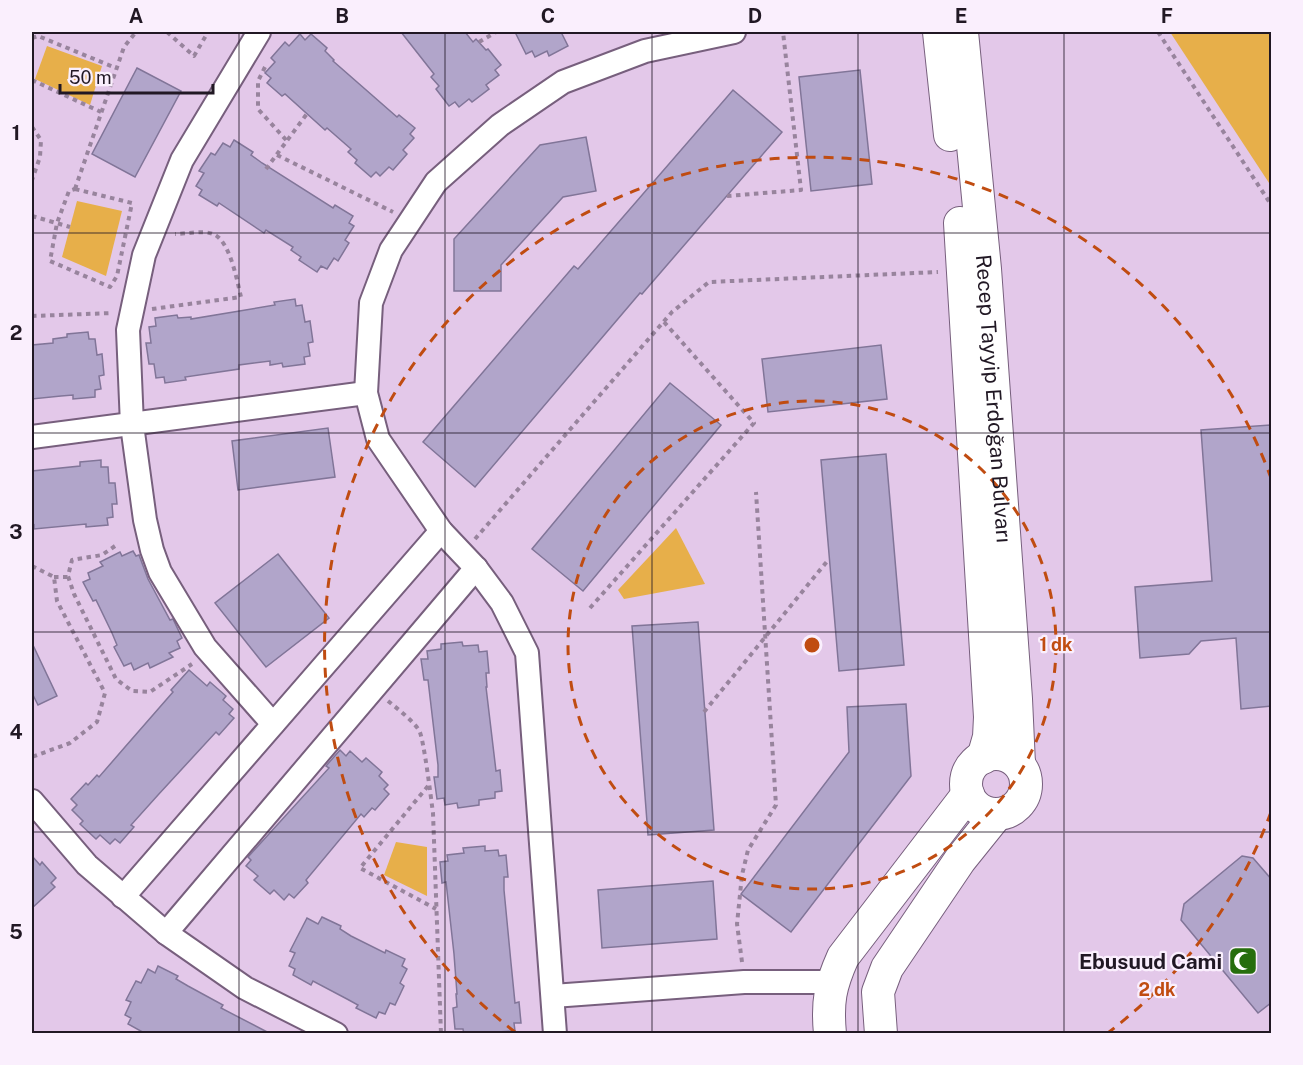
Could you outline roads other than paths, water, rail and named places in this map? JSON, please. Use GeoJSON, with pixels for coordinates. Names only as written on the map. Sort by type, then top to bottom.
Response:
{"type":"FeatureCollection","features":[{"type":"Feature","properties":{"kind":"street"},"geometry":{"type":"LineString","coordinates":[[555,1034],[527,653],[502,603],[470,561],[441,531],[378,439],[366,393],[371,303],[391,250],[436,182],[500,125],[563,82],[645,51],[734,32]]}},
{"type":"Feature","properties":{"kind":"street","name":"Recep Tayyip Erdoğan Bulvarı"},"geometry":{"type":"LineString","coordinates":[[939,32],[963,270],[990,717],[989,738],[983,758]]}},
{"type":"Feature","properties":{"kind":"street","name":"Recep Tayyip Erdoğan Bulvarı"},"geometry":{"type":"LineString","coordinates":[[962,32],[985,269],[1019,764]]}},
{"type":"Feature","properties":{"kind":"street"},"geometry":{"type":"LineString","coordinates":[[257,34],[182,160],[144,255],[128,330],[132,425],[145,520],[160,572],[210,652],[273,724]]}},
{"type":"Feature","properties":{"kind":"street"},"geometry":{"type":"LineString","coordinates":[[32,437],[366,393]]}},
{"type":"Feature","properties":{"kind":"street"},"geometry":{"type":"LineString","coordinates":[[123,897],[441,531]]}},
{"type":"Feature","properties":{"kind":"street"},"geometry":{"type":"LineString","coordinates":[[166,933],[373,689],[470,561]]}},
{"type":"Feature","properties":{"kind":"street"},"geometry":{"type":"LineString","coordinates":[[999,754],[1010,757],[1019,764],[1026,785],[1024,795],[1017,805],[998,814],[985,812],[975,805],[968,795],[966,782],[969,770],[977,760],[988,755],[999,754]]}},
{"type":"Feature","properties":{"kind":"street"},"geometry":{"type":"LineString","coordinates":[[830,1034],[828,1012],[831,982],[843,957],[968,795]]}},
{"type":"Feature","properties":{"kind":"street"},"geometry":{"type":"LineString","coordinates":[[32,801],[87,865],[166,933],[245,988],[336,1034]]}},
{"type":"Feature","properties":{"kind":"street"},"geometry":{"type":"LineString","coordinates":[[881,1034],[878,992],[887,968],[960,860],[998,814]]}},
{"type":"Feature","properties":{"kind":"street"},"geometry":{"type":"LineString","coordinates":[[553,996],[744,982],[831,982]]}},
{"type":"Feature","properties":{"kind":"place","name":"Ebusuud Cami"},"geometry":{"type":"Point","coordinates":[1243,961]}}]}
